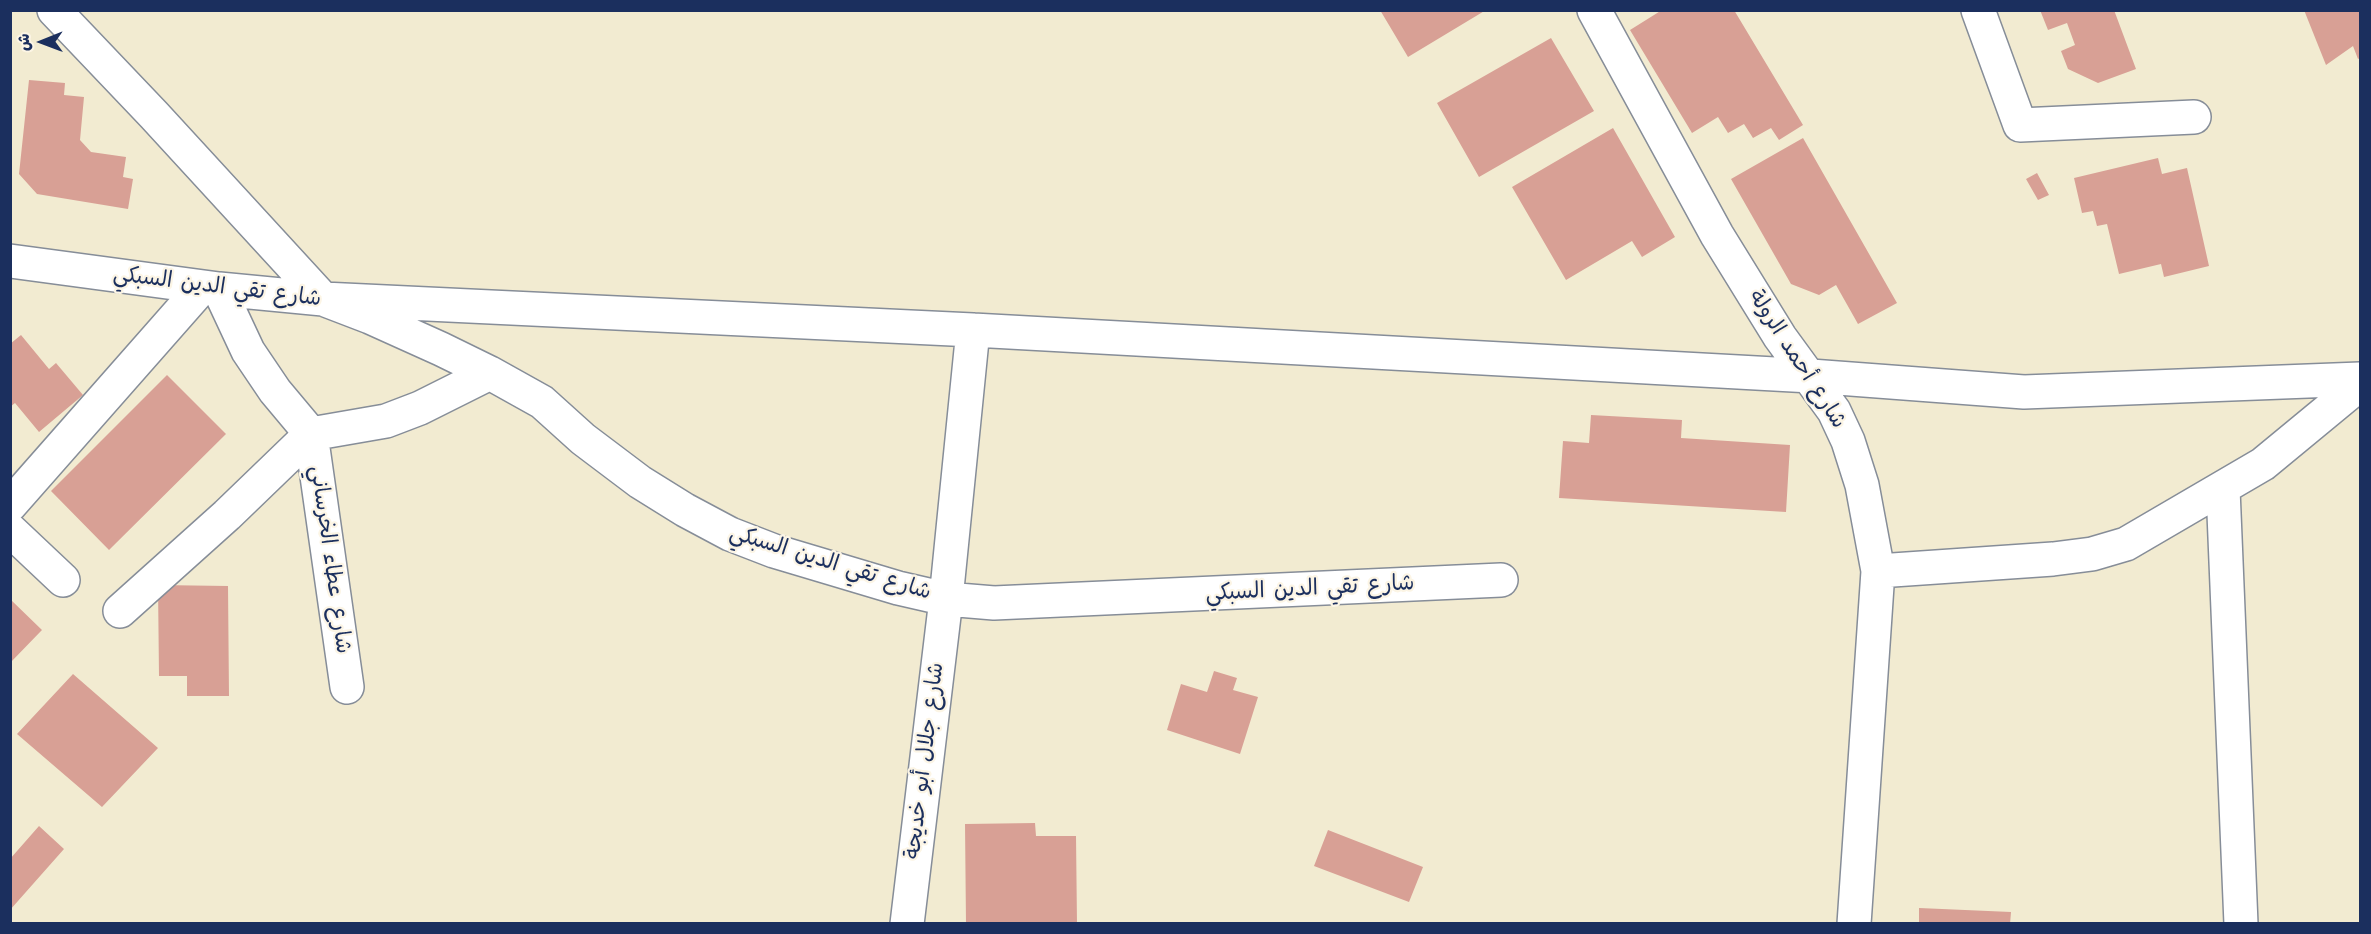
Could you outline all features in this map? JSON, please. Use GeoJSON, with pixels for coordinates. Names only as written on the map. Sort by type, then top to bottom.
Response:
{"type":"FeatureCollection","features":[{"type":"Feature","properties":{"kind":"street"},"geometry":{"type":"LineString","coordinates":[[54,10],[323,299],[973,330],[1811,376],[2024,392],[2361,379]]}},
{"type":"Feature","properties":{"kind":"street","name":"شارع أحمد الرولة"},"geometry":{"type":"LineString","coordinates":[[1594,10],[1717,235],[1780,337],[1811,376],[1834,411],[1848,441],[1862,485],[1878,571],[1854,924]]}},
{"type":"Feature","properties":{"kind":"street"},"geometry":{"type":"LineString","coordinates":[[1978,10],[2020,125],[2194,117]]}},
{"type":"Feature","properties":{"kind":"street","name":"شارع تقي الدين السبكي"},"geometry":{"type":"LineString","coordinates":[[13,266],[323,299],[370,317],[490,372],[542,402],[583,439],[640,482],[730,534],[785,554],[898,588],[946,599],[1006,603],[1501,580]]}},
{"type":"Feature","properties":{"kind":"street"},"geometry":{"type":"LineString","coordinates":[[10,505],[210,288]]}},
{"type":"Feature","properties":{"kind":"street","name":"شارع عطاء الخرساني"},"geometry":{"type":"LineString","coordinates":[[210,288],[275,391],[311,434],[347,687]]}},
{"type":"Feature","properties":{"kind":"street","name":"شارع جلال أبو خديجة"},"geometry":{"type":"LineString","coordinates":[[907,924],[946,599],[973,330]]}},
{"type":"Feature","properties":{"kind":"street","name":"شارع عطاء الخرساني"},"geometry":{"type":"LineString","coordinates":[[311,434],[386,421],[420,408],[490,372]]}},
{"type":"Feature","properties":{"kind":"street"},"geometry":{"type":"LineString","coordinates":[[1878,571],[1969,566],[2092,554],[2126,544],[2263,464],[2361,384]]}},
{"type":"Feature","properties":{"kind":"street"},"geometry":{"type":"LineString","coordinates":[[120,611],[311,434]]}},
{"type":"Feature","properties":{"kind":"street"},"geometry":{"type":"LineString","coordinates":[[2223,489],[2241,924]]}},
{"type":"Feature","properties":{"kind":"street"},"geometry":{"type":"LineString","coordinates":[[10,530],[63,579]]}},
{"type":"Feature","properties":{"kind":"building"},"geometry":{"type":"Polygon","coordinates":[[[1380,10],[1486,10],[1408,57],[1380,10]]]}},
{"type":"Feature","properties":{"kind":"building"},"geometry":{"type":"Polygon","coordinates":[[[1662,10],[1734,10],[1803,125],[1779,140],[1771,128],[1753,138],[1744,124],[1728,133],[1718,117],[1692,133],[1630,30],[1662,10]]]}},
{"type":"Feature","properties":{"kind":"building"},"geometry":{"type":"Polygon","coordinates":[[[2040,10],[2114,10],[2136,69],[2098,83],[2068,69],[2061,51],[2075,45],[2067,23],[2048,30],[2040,10]]]}},
{"type":"Feature","properties":{"kind":"building"},"geometry":{"type":"Polygon","coordinates":[[[2304,10],[2360,10],[2360,58],[2358,59],[2353,46],[2326,65],[2304,10]]]}},
{"type":"Feature","properties":{"kind":"building"},"geometry":{"type":"Polygon","coordinates":[[[1551,38],[1594,111],[1479,177],[1437,103],[1551,38]]]}},
{"type":"Feature","properties":{"kind":"building"},"geometry":{"type":"Polygon","coordinates":[[[29,80],[65,83],[64,95],[84,97],[80,140],[91,152],[126,157],[123,177],[133,179],[128,209],[37,194],[19,174],[29,80]]]}},
{"type":"Feature","properties":{"kind":"building"},"geometry":{"type":"Polygon","coordinates":[[[1613,128],[1675,237],[1642,257],[1632,241],[1566,280],[1512,187],[1613,128]]]}},
{"type":"Feature","properties":{"kind":"building"},"geometry":{"type":"Polygon","coordinates":[[[1803,138],[1897,303],[1858,324],[1836,285],[1819,295],[1791,284],[1731,179],[1803,138]]]}},
{"type":"Feature","properties":{"kind":"building"},"geometry":{"type":"Polygon","coordinates":[[[2158,158],[2162,174],[2187,168],[2209,266],[2164,277],[2161,264],[2119,274],[2107,224],[2097,226],[2093,211],[2082,213],[2074,178],[2158,158]]]}},
{"type":"Feature","properties":{"kind":"building"},"geometry":{"type":"Polygon","coordinates":[[[2037,173],[2049,195],[2038,200],[2026,179],[2037,173]]]}},
{"type":"Feature","properties":{"kind":"building"},"geometry":{"type":"Polygon","coordinates":[[[21,335],[49,369],[56,363],[83,395],[39,432],[15,403],[10,407],[10,344],[21,335]]]}},
{"type":"Feature","properties":{"kind":"building"},"geometry":{"type":"Polygon","coordinates":[[[167,375],[226,434],[109,550],[51,491],[167,375]]]}},
{"type":"Feature","properties":{"kind":"building"},"geometry":{"type":"Polygon","coordinates":[[[1591,415],[1682,420],[1681,438],[1790,445],[1786,512],[1559,498],[1563,441],[1589,443],[1591,415]]]}},
{"type":"Feature","properties":{"kind":"building"},"geometry":{"type":"Polygon","coordinates":[[[158,585],[228,586],[229,696],[187,696],[187,676],[159,676],[158,585]]]}},
{"type":"Feature","properties":{"kind":"building"},"geometry":{"type":"Polygon","coordinates":[[[10,599],[42,630],[10,663],[10,599]]]}},
{"type":"Feature","properties":{"kind":"building"},"geometry":{"type":"Polygon","coordinates":[[[1214,671],[1237,678],[1233,690],[1258,697],[1240,754],[1167,730],[1181,684],[1207,692],[1214,671]]]}},
{"type":"Feature","properties":{"kind":"building"},"geometry":{"type":"Polygon","coordinates":[[[73,674],[158,748],[102,807],[17,734],[73,674]]]}},
{"type":"Feature","properties":{"kind":"building"},"geometry":{"type":"Polygon","coordinates":[[[1035,823],[1036,836],[1076,836],[1077,924],[966,924],[965,824],[1035,823]]]}},
{"type":"Feature","properties":{"kind":"building"},"geometry":{"type":"Polygon","coordinates":[[[39,826],[64,849],[10,910],[10,859],[39,826]]]}},
{"type":"Feature","properties":{"kind":"building"},"geometry":{"type":"Polygon","coordinates":[[[1328,830],[1423,867],[1409,902],[1314,866],[1328,830]]]}},
{"type":"Feature","properties":{"kind":"building"},"geometry":{"type":"Polygon","coordinates":[[[1919,908],[2011,912],[2010,924],[1919,924],[1919,908]]]}}]}
